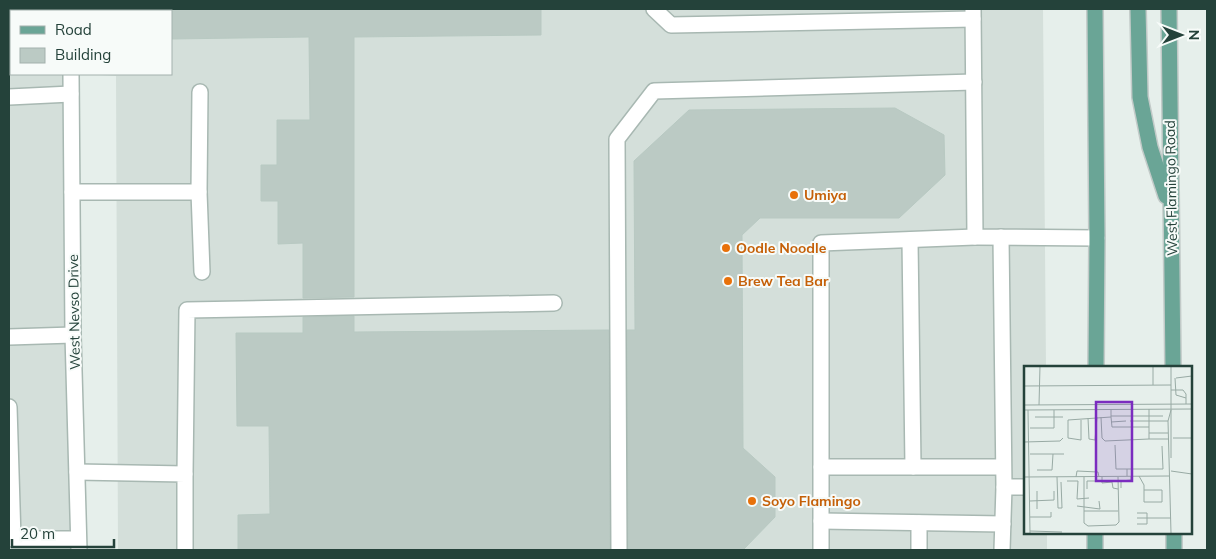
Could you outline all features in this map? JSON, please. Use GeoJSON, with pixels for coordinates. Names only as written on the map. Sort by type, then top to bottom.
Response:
{"type":"FeatureCollection","features":[{"type":"Feature","properties":{"kind":"main road"},"geometry":{"type":"LineString","coordinates":[[1096,9],[1096,366]]}},
{"type":"Feature","properties":{"kind":"main road"},"geometry":{"type":"LineString","coordinates":[[1138,9],[1140,97],[1150,147],[1171,212]]}},
{"type":"Feature","properties":{"kind":"main road","name":"West Flamingo Road"},"geometry":{"type":"LineString","coordinates":[[1169,9],[1173,366]]}},
{"type":"Feature","properties":{"kind":"main road"},"geometry":{"type":"LineString","coordinates":[[1095,534],[1095,550]]}},
{"type":"Feature","properties":{"kind":"main road"},"geometry":{"type":"LineString","coordinates":[[1174,534],[1174,550]]}},
{"type":"Feature","properties":{"kind":"street"},"geometry":{"type":"LineString","coordinates":[[654,9],[671,26],[973,14],[975,237]]}},
{"type":"Feature","properties":{"kind":"street","name":"West Nevso Drive"},"geometry":{"type":"LineString","coordinates":[[71,75],[73,335],[79,545]]}},
{"type":"Feature","properties":{"kind":"street"},"geometry":{"type":"LineString","coordinates":[[619,550],[617,139],[654,91],[974,82]]}},
{"type":"Feature","properties":{"kind":"street"},"geometry":{"type":"LineString","coordinates":[[200,92],[198,192],[202,272]]}},
{"type":"Feature","properties":{"kind":"street"},"geometry":{"type":"LineString","coordinates":[[9,98],[71,94]]}},
{"type":"Feature","properties":{"kind":"street"},"geometry":{"type":"LineString","coordinates":[[72,192],[198,192]]}},
{"type":"Feature","properties":{"kind":"street"},"geometry":{"type":"LineString","coordinates":[[821,550],[821,243],[975,237],[1097,238]]}},
{"type":"Feature","properties":{"kind":"street"},"geometry":{"type":"LineString","coordinates":[[1001,237],[1002,466],[1004,487],[1002,550]]}},
{"type":"Feature","properties":{"kind":"street"},"geometry":{"type":"LineString","coordinates":[[910,240],[913,468]]}},
{"type":"Feature","properties":{"kind":"street"},"geometry":{"type":"LineString","coordinates":[[185,550],[187,310],[554,302]]}},
{"type":"Feature","properties":{"kind":"street"},"geometry":{"type":"LineString","coordinates":[[9,336],[73,335]]}},
{"type":"Feature","properties":{"kind":"street"},"geometry":{"type":"LineString","coordinates":[[9,408],[13,539],[79,545]]}},
{"type":"Feature","properties":{"kind":"street"},"geometry":{"type":"LineString","coordinates":[[821,466],[913,468],[1002,466]]}},
{"type":"Feature","properties":{"kind":"street"},"geometry":{"type":"LineString","coordinates":[[77,472],[185,474]]}},
{"type":"Feature","properties":{"kind":"street"},"geometry":{"type":"LineString","coordinates":[[1004,487],[1024,487]]}},
{"type":"Feature","properties":{"kind":"street"},"geometry":{"type":"LineString","coordinates":[[821,521],[1002,524]]}},
{"type":"Feature","properties":{"kind":"street"},"geometry":{"type":"LineString","coordinates":[[919,523],[919,550]]}},
{"type":"Feature","properties":{"kind":"shaded area"},"geometry":{"type":"Polygon","coordinates":[[[9,9],[1043,9],[1046,366],[1024,366],[1024,534],[1047,534],[1047,550],[118,550],[116,76],[101,75],[172,75],[172,10],[10,10],[10,75],[71,75],[79,550],[9,550],[9,9]]]}},
{"type":"Feature","properties":{"kind":"building"},"geometry":{"type":"Polygon","coordinates":[[[541,9],[541,35],[354,37],[354,297],[303,298],[303,243],[278,244],[278,201],[261,201],[261,165],[277,165],[277,120],[310,120],[309,37],[172,39],[171,10],[541,9]]]}},
{"type":"Feature","properties":{"kind":"building"},"geometry":{"type":"Polygon","coordinates":[[[895,108],[944,135],[945,175],[899,218],[760,218],[742,235],[743,448],[775,477],[775,517],[743,550],[628,550],[627,330],[635,330],[634,161],[689,110],[895,108]]]}},
{"type":"Feature","properties":{"kind":"building"},"geometry":{"type":"Polygon","coordinates":[[[354,316],[354,332],[609,330],[610,550],[238,550],[238,515],[270,514],[269,426],[237,426],[236,333],[303,333],[303,317],[354,316]]]}},
{"type":"Feature","properties":{"kind":"place","name":"Umiya"},"geometry":{"type":"Point","coordinates":[794,195]}},
{"type":"Feature","properties":{"kind":"place","name":"Oodle Noodle"},"geometry":{"type":"Point","coordinates":[726,248]}},
{"type":"Feature","properties":{"kind":"place","name":"Brew Tea Bar"},"geometry":{"type":"Point","coordinates":[728,281]}},
{"type":"Feature","properties":{"kind":"place","name":"Soyo Flamingo"},"geometry":{"type":"Point","coordinates":[752,501]}}]}
